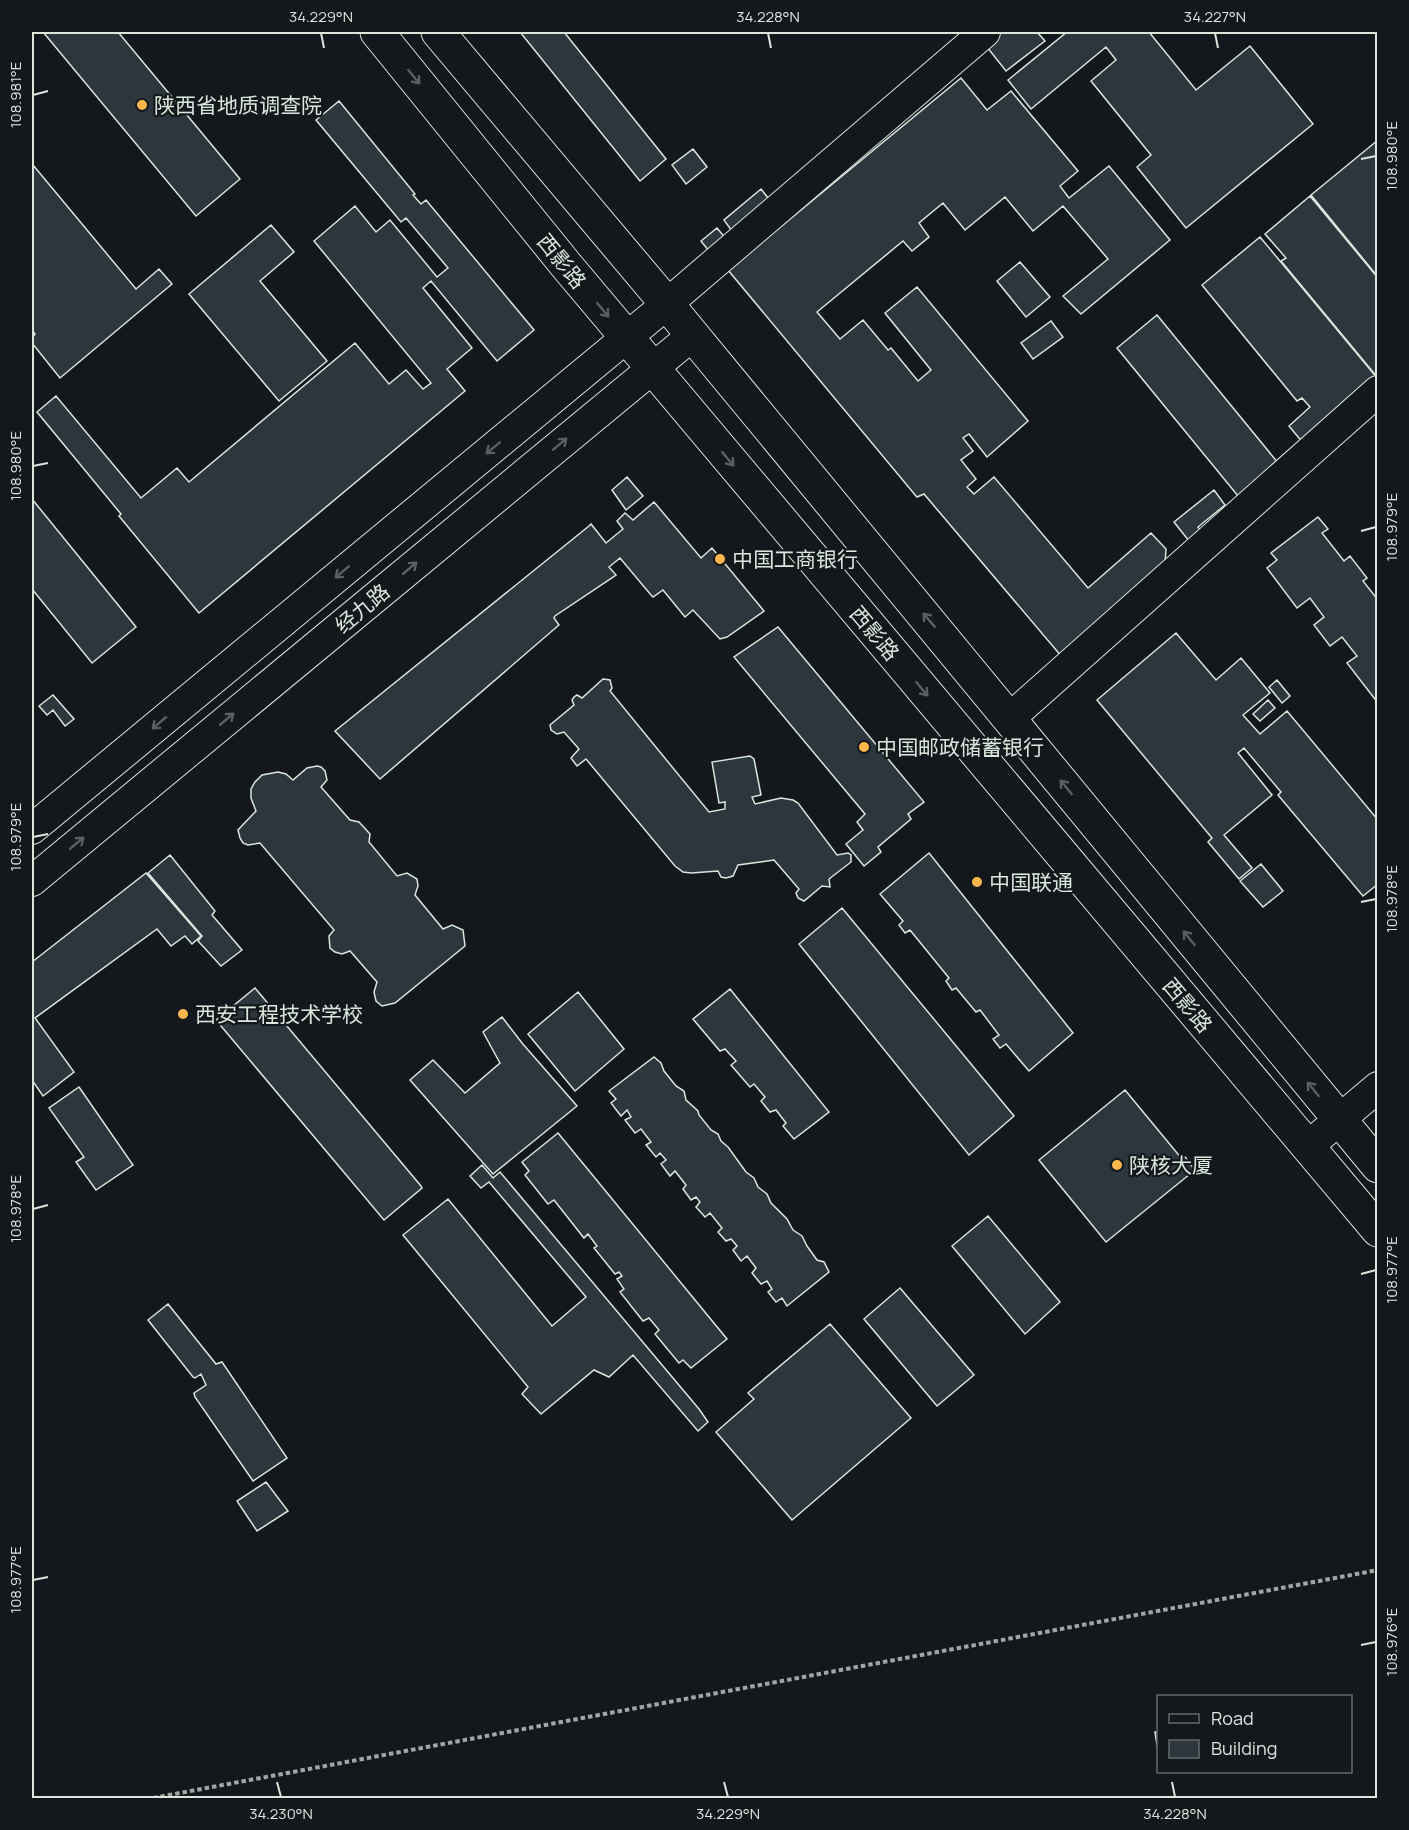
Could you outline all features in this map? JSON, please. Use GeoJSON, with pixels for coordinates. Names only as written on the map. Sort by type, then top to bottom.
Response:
{"type":"FeatureCollection","features":[{"type":"Feature","properties":{"kind":"main road","name":"西影路"},"geometry":{"type":"LineString","coordinates":[[377,32],[626,338],[1377,1230]]}},
{"type":"Feature","properties":{"kind":"main road","name":"西影路"},"geometry":{"type":"LineString","coordinates":[[438,32],[693,335],[1377,1166]]}},
{"type":"Feature","properties":{"kind":"street","name":"经九路"},"geometry":{"type":"LineString","coordinates":[[32,829],[667,304],[985,32]]}},
{"type":"Feature","properties":{"kind":"street","name":"经九路"},"geometry":{"type":"LineString","coordinates":[[32,881],[693,335]]}},
{"type":"Feature","properties":{"kind":"street"},"geometry":{"type":"LineString","coordinates":[[1010,718],[1377,391]]}},
{"type":"Feature","properties":{"kind":"street"},"geometry":{"type":"LineString","coordinates":[[1307,1146],[1377,1087]]}},
{"type":"Feature","properties":{"kind":"path"},"geometry":{"type":"LineString","coordinates":[[153,1798],[1377,1570]]}},
{"type":"Feature","properties":{"kind":"building","name":"陕西省地质调查院"},"geometry":{"type":"Polygon","coordinates":[[[43,32],[118,32],[240,179],[196,216],[43,32]]]}},
{"type":"Feature","properties":{"kind":"building"},"geometry":{"type":"Polygon","coordinates":[[[520,32],[564,32],[666,159],[640,181],[520,32]]]}},
{"type":"Feature","properties":{"kind":"building"},"geometry":{"type":"Polygon","coordinates":[[[975,32],[1037,32],[1045,41],[1006,71],[975,32]]]}},
{"type":"Feature","properties":{"kind":"building"},"geometry":{"type":"Polygon","coordinates":[[[1067,32],[1149,32],[1196,90],[1250,46],[1313,124],[1186,228],[1137,167],[1151,155],[1091,81],[1116,60],[1106,47],[1031,109],[1008,80],[1067,32]]]}},
{"type":"Feature","properties":{"kind":"building"},"geometry":{"type":"Polygon","coordinates":[[[961,78],[987,110],[1011,91],[1078,171],[1060,186],[1069,198],[1109,166],[1170,240],[1081,314],[1063,296],[1108,259],[1063,206],[1033,231],[1005,197],[965,230],[943,203],[919,223],[929,237],[912,251],[903,241],[817,312],[840,339],[863,320],[888,350],[891,348],[918,381],[931,370],[885,313],[917,287],[1028,421],[987,457],[969,434],[963,438],[973,451],[961,460],[976,479],[967,487],[974,494],[994,477],[1088,588],[1151,533],[1166,549],[1164,579],[1062,657],[924,494],[916,496],[728,270],[961,78]]]}},
{"type":"Feature","properties":{"kind":"building"},"geometry":{"type":"Polygon","coordinates":[[[339,101],[415,194],[413,195],[421,204],[426,200],[534,330],[497,361],[431,281],[423,288],[472,348],[447,369],[465,391],[199,613],[37,412],[56,396],[141,498],[177,468],[189,482],[355,343],[389,384],[406,370],[423,389],[431,383],[314,241],[355,206],[376,232],[390,220],[437,277],[448,268],[406,218],[401,222],[316,120],[339,101]]]}},
{"type":"Feature","properties":{"kind":"building"},"geometry":{"type":"Polygon","coordinates":[[[1378,140],[1378,277],[1311,195],[1378,140]]]}},
{"type":"Feature","properties":{"kind":"building"},"geometry":{"type":"Polygon","coordinates":[[[693,149],[707,167],[686,184],[672,165],[693,149]]]}},
{"type":"Feature","properties":{"kind":"building"},"geometry":{"type":"Polygon","coordinates":[[[33,165],[136,289],[159,269],[172,284],[60,378],[32,343],[35,334],[32,330],[33,165]]]}},
{"type":"Feature","properties":{"kind":"building"},"geometry":{"type":"Polygon","coordinates":[[[761,189],[772,203],[734,234],[724,220],[761,189]]]}},
{"type":"Feature","properties":{"kind":"building"},"geometry":{"type":"Polygon","coordinates":[[[1310,196],[1378,278],[1378,378],[1281,261],[1286,258],[1265,234],[1310,196]]]}},
{"type":"Feature","properties":{"kind":"building"},"geometry":{"type":"Polygon","coordinates":[[[271,225],[294,252],[260,281],[327,361],[279,401],[189,294],[271,225]]]}},
{"type":"Feature","properties":{"kind":"building"},"geometry":{"type":"Polygon","coordinates":[[[717,228],[741,257],[725,271],[701,241],[717,228]]]}},
{"type":"Feature","properties":{"kind":"building"},"geometry":{"type":"Polygon","coordinates":[[[1260,237],[1378,379],[1308,449],[1289,426],[1310,407],[1302,398],[1297,401],[1202,285],[1260,237]]]}},
{"type":"Feature","properties":{"kind":"building"},"geometry":{"type":"Polygon","coordinates":[[[1020,262],[1050,297],[1026,317],[997,281],[1020,262]]]}},
{"type":"Feature","properties":{"kind":"building"},"geometry":{"type":"Polygon","coordinates":[[[1157,315],[1292,480],[1252,513],[1117,348],[1157,315]]]}},
{"type":"Feature","properties":{"kind":"building"},"geometry":{"type":"Polygon","coordinates":[[[1051,321],[1063,337],[1033,359],[1021,343],[1051,321]]]}},
{"type":"Feature","properties":{"kind":"building"},"geometry":{"type":"Polygon","coordinates":[[[627,477],[643,496],[626,510],[612,490],[627,477]]]}},
{"type":"Feature","properties":{"kind":"building"},"geometry":{"type":"Polygon","coordinates":[[[1214,490],[1225,505],[1198,527],[1205,536],[1193,546],[1174,522],[1214,490]]]}},
{"type":"Feature","properties":{"kind":"building"},"geometry":{"type":"Polygon","coordinates":[[[32,499],[136,627],[92,663],[32,589],[32,499]]]}},
{"type":"Feature","properties":{"kind":"building"},"geometry":{"type":"Polygon","coordinates":[[[654,502],[701,558],[712,548],[764,611],[727,637],[720,639],[693,610],[685,617],[663,590],[653,597],[620,558],[609,567],[616,575],[555,616],[559,625],[380,779],[335,731],[591,524],[606,543],[623,529],[617,521],[625,513],[633,520],[654,502]]]}},
{"type":"Feature","properties":{"kind":"building"},"geometry":{"type":"Polygon","coordinates":[[[1318,517],[1328,529],[1322,533],[1344,561],[1350,556],[1367,578],[1363,581],[1378,600],[1378,703],[1347,663],[1357,656],[1342,637],[1330,646],[1314,625],[1324,617],[1310,598],[1297,608],[1267,568],[1277,560],[1271,553],[1318,517]]]}},
{"type":"Feature","properties":{"kind":"building"},"geometry":{"type":"Polygon","coordinates":[[[778,627],[924,802],[908,814],[911,819],[878,847],[881,852],[864,866],[846,844],[863,830],[857,822],[865,814],[734,657],[778,627]]]}},
{"type":"Feature","properties":{"kind":"building"},"geometry":{"type":"Polygon","coordinates":[[[1176,633],[1216,680],[1241,658],[1270,693],[1243,715],[1260,734],[1287,711],[1378,820],[1378,884],[1363,896],[1278,795],[1281,792],[1244,748],[1238,753],[1272,795],[1224,835],[1252,868],[1239,879],[1208,842],[1212,838],[1097,700],[1176,633]]]}},
{"type":"Feature","properties":{"kind":"building"},"geometry":{"type":"Polygon","coordinates":[[[603,679],[610,680],[612,688],[610,691],[709,812],[725,809],[725,802],[719,803],[712,762],[750,756],[754,759],[761,795],[752,797],[755,804],[781,798],[798,803],[837,855],[848,853],[851,855],[851,862],[829,879],[830,887],[822,886],[804,901],[798,898],[796,893],[799,889],[774,860],[738,865],[733,876],[726,878],[721,877],[718,871],[683,872],[675,866],[586,759],[577,766],[571,758],[579,749],[564,732],[557,734],[551,730],[550,725],[574,705],[572,700],[574,697],[577,695],[582,698],[603,679]]]}},
{"type":"Feature","properties":{"kind":"building"},"geometry":{"type":"Polygon","coordinates":[[[1277,680],[1290,696],[1282,703],[1269,687],[1277,680]]]}},
{"type":"Feature","properties":{"kind":"building"},"geometry":{"type":"Polygon","coordinates":[[[53,695],[74,719],[65,726],[53,710],[47,715],[39,706],[53,695]]]}},
{"type":"Feature","properties":{"kind":"building"},"geometry":{"type":"Polygon","coordinates":[[[1268,700],[1275,708],[1260,721],[1253,714],[1268,700]]]}},
{"type":"Feature","properties":{"kind":"building"},"geometry":{"type":"Polygon","coordinates":[[[317,766],[325,771],[327,780],[321,787],[350,820],[359,822],[370,834],[369,842],[397,876],[407,873],[417,879],[418,886],[415,895],[443,929],[452,925],[463,930],[465,946],[395,1003],[382,1006],[376,1001],[374,992],[377,982],[350,951],[342,954],[330,948],[329,936],[334,930],[260,843],[248,845],[240,838],[238,830],[256,811],[251,798],[251,789],[262,775],[278,772],[286,774],[293,780],[307,768],[317,766]]]}},
{"type":"Feature","properties":{"kind":"building"},"geometry":{"type":"Polygon","coordinates":[[[929,853],[1073,1033],[1029,1071],[1006,1044],[1000,1048],[993,1039],[999,1035],[980,1010],[976,1012],[956,988],[952,990],[946,981],[949,978],[910,930],[905,933],[899,925],[903,921],[880,894],[929,853]]]}},
{"type":"Feature","properties":{"kind":"building"},"geometry":{"type":"Polygon","coordinates":[[[170,855],[215,911],[212,915],[242,950],[221,966],[198,941],[202,936],[148,873],[170,855]]]}},
{"type":"Feature","properties":{"kind":"building"},"geometry":{"type":"Polygon","coordinates":[[[1261,864],[1283,891],[1263,907],[1240,881],[1261,864]]]}},
{"type":"Feature","properties":{"kind":"building"},"geometry":{"type":"Polygon","coordinates":[[[146,873],[201,936],[192,944],[185,936],[171,946],[157,929],[35,1018],[74,1072],[43,1096],[32,1080],[32,962],[146,873]]]}},
{"type":"Feature","properties":{"kind":"building"},"geometry":{"type":"Polygon","coordinates":[[[842,908],[1014,1116],[969,1155],[799,944],[842,908]]]}},
{"type":"Feature","properties":{"kind":"building"},"geometry":{"type":"Polygon","coordinates":[[[255,988],[421,1186],[422,1188],[384,1220],[216,1020],[255,988]]]}},
{"type":"Feature","properties":{"kind":"building"},"geometry":{"type":"Polygon","coordinates":[[[730,989],[829,1112],[794,1139],[783,1126],[786,1123],[776,1110],[770,1112],[761,1101],[765,1097],[754,1084],[750,1087],[731,1065],[736,1061],[725,1049],[720,1051],[693,1019],[730,989]]]}},
{"type":"Feature","properties":{"kind":"building"},"geometry":{"type":"Polygon","coordinates":[[[578,992],[624,1049],[575,1091],[528,1034],[578,992]]]}},
{"type":"Feature","properties":{"kind":"building"},"geometry":{"type":"Polygon","coordinates":[[[502,1017],[577,1106],[493,1174],[410,1080],[433,1060],[465,1093],[500,1063],[483,1032],[502,1017]]]}},
{"type":"Feature","properties":{"kind":"building"},"geometry":{"type":"Polygon","coordinates":[[[654,1057],[661,1063],[664,1071],[676,1086],[684,1091],[686,1100],[698,1111],[711,1130],[718,1134],[746,1172],[754,1178],[758,1187],[767,1194],[771,1203],[787,1219],[793,1230],[802,1236],[817,1260],[824,1262],[829,1272],[787,1306],[782,1298],[776,1302],[768,1292],[772,1289],[767,1281],[761,1284],[752,1273],[756,1268],[747,1256],[741,1261],[733,1250],[737,1246],[731,1239],[726,1241],[718,1232],[722,1228],[710,1213],[705,1217],[696,1207],[700,1202],[696,1197],[691,1200],[683,1189],[686,1185],[675,1171],[670,1176],[661,1164],[666,1160],[660,1153],[656,1157],[646,1145],[651,1142],[641,1129],[635,1133],[625,1120],[631,1117],[627,1110],[621,1116],[611,1103],[616,1099],[609,1091],[654,1057]]]}},
{"type":"Feature","properties":{"kind":"building"},"geometry":{"type":"Polygon","coordinates":[[[79,1087],[133,1165],[96,1190],[76,1162],[84,1157],[49,1108],[79,1087]]]}},
{"type":"Feature","properties":{"kind":"building","name":"陕核大厦"},"geometry":{"type":"Polygon","coordinates":[[[1125,1090],[1182,1159],[1185,1157],[1195,1170],[1106,1242],[1039,1160],[1125,1090]]]}},
{"type":"Feature","properties":{"kind":"building"},"geometry":{"type":"Polygon","coordinates":[[[558,1133],[727,1339],[691,1368],[683,1360],[679,1363],[655,1334],[659,1330],[649,1318],[643,1321],[620,1292],[624,1289],[617,1279],[622,1276],[619,1272],[615,1274],[594,1248],[597,1246],[588,1234],[584,1238],[554,1200],[548,1204],[525,1175],[529,1171],[522,1162],[558,1133]]]}},
{"type":"Feature","properties":{"kind":"building"},"geometry":{"type":"Polygon","coordinates":[[[482,1165],[493,1178],[500,1172],[699,1409],[708,1422],[698,1431],[633,1355],[609,1377],[594,1370],[541,1414],[522,1394],[528,1387],[403,1235],[448,1199],[552,1326],[586,1297],[489,1182],[481,1188],[470,1176],[482,1165]]]}},
{"type":"Feature","properties":{"kind":"building"},"geometry":{"type":"Polygon","coordinates":[[[988,1216],[1060,1302],[1025,1334],[952,1246],[988,1216]]]}},
{"type":"Feature","properties":{"kind":"building"},"geometry":{"type":"Polygon","coordinates":[[[900,1288],[974,1375],[937,1406],[864,1319],[900,1288]]]}},
{"type":"Feature","properties":{"kind":"building"},"geometry":{"type":"Polygon","coordinates":[[[168,1304],[216,1364],[222,1362],[287,1458],[253,1481],[195,1397],[194,1393],[206,1385],[201,1374],[193,1377],[148,1320],[168,1304]]]}},
{"type":"Feature","properties":{"kind":"building"},"geometry":{"type":"Polygon","coordinates":[[[830,1324],[911,1418],[792,1520],[716,1432],[754,1399],[749,1392],[830,1324]]]}},
{"type":"Feature","properties":{"kind":"building"},"geometry":{"type":"Polygon","coordinates":[[[266,1482],[288,1511],[257,1531],[237,1501],[266,1482]]]}},
{"type":"Feature","properties":{"kind":"place","name":"陕西省地质调查院"},"geometry":{"type":"Point","coordinates":[142,105]}},
{"type":"Feature","properties":{"kind":"place","name":"中国工商银行"},"geometry":{"type":"Point","coordinates":[720,559]}},
{"type":"Feature","properties":{"kind":"place","name":"中国邮政储蓄银行"},"geometry":{"type":"Point","coordinates":[864,747]}},
{"type":"Feature","properties":{"kind":"place","name":"中国联通"},"geometry":{"type":"Point","coordinates":[977,882]}},
{"type":"Feature","properties":{"kind":"place","name":"西安工程技术学校"},"geometry":{"type":"Point","coordinates":[183,1014]}},
{"type":"Feature","properties":{"kind":"place","name":"陕核大厦"},"geometry":{"type":"Point","coordinates":[1117,1165]}}]}
